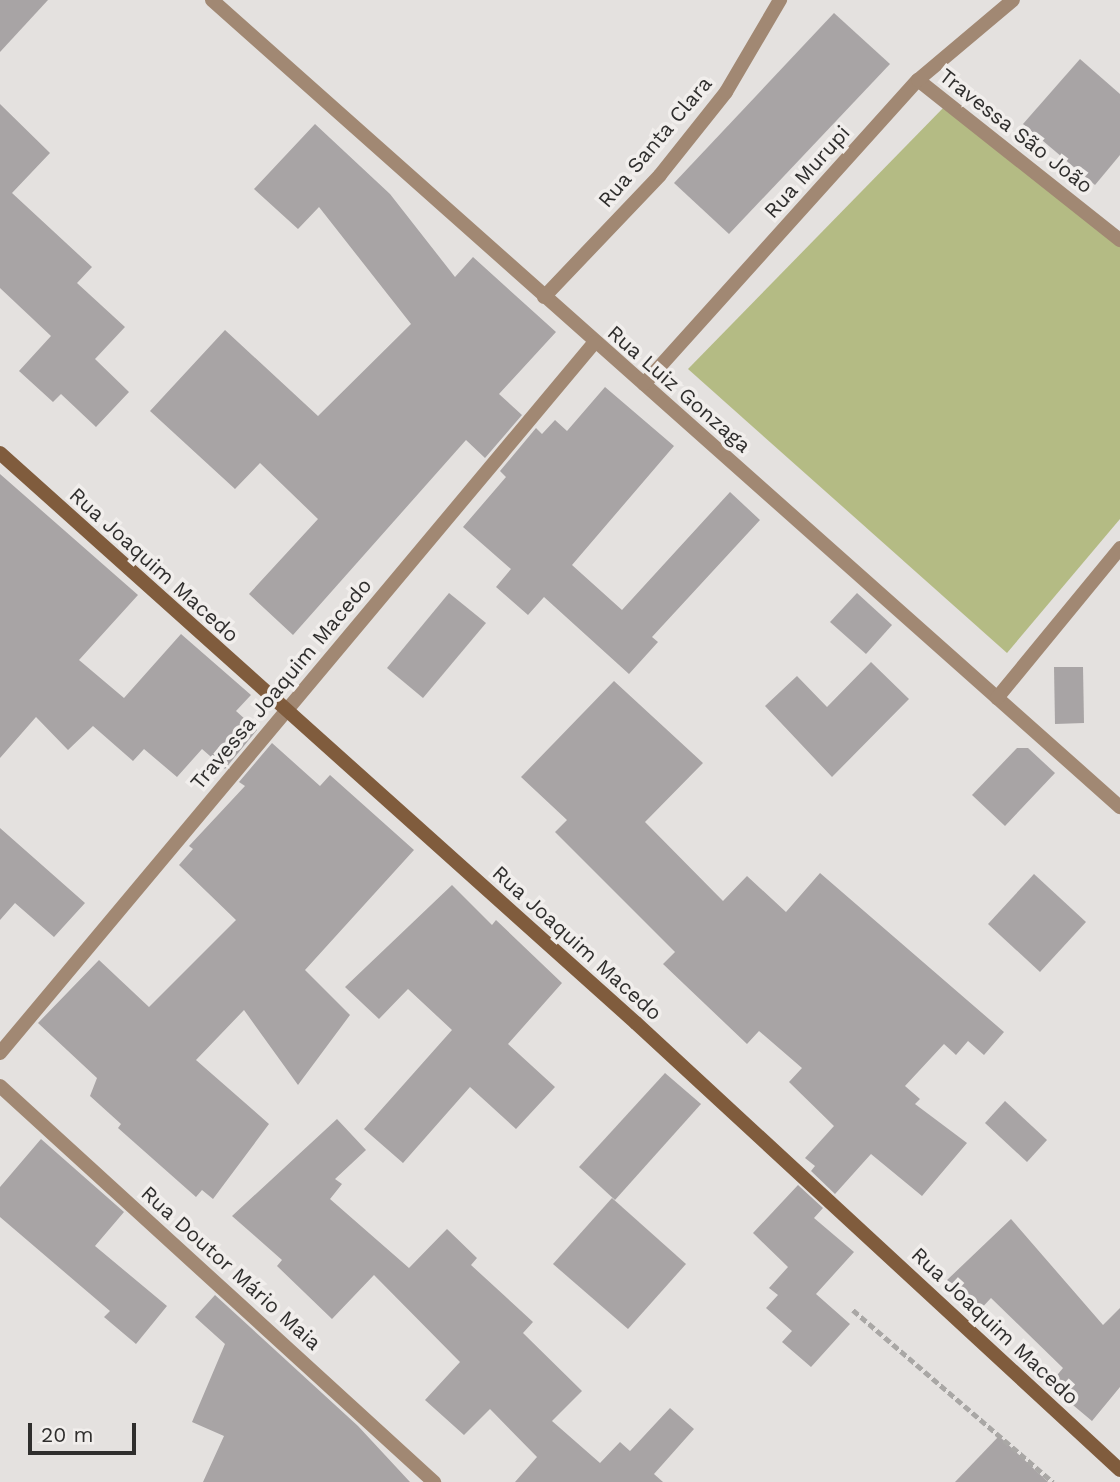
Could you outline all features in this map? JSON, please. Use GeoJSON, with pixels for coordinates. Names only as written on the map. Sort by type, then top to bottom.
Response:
{"type":"FeatureCollection","features":[{"type":"Feature","properties":{"kind":"street","name":"Rua Luiz Gonzaga"},"geometry":{"type":"LineString","coordinates":[[212,0],[1120,807]]}},
{"type":"Feature","properties":{"kind":"street","name":"Rua Santa Clara"},"geometry":{"type":"LineString","coordinates":[[544,297],[660,175],[719,101],[780,0]]}},
{"type":"Feature","properties":{"kind":"street","name":"Rua Murupi"},"geometry":{"type":"LineString","coordinates":[[643,384],[918,80],[1013,0]]}},
{"type":"Feature","properties":{"kind":"street","name":"Travessa São João"},"geometry":{"type":"LineString","coordinates":[[918,80],[1120,240]]}},
{"type":"Feature","properties":{"kind":"street","name":"Travessa Joaquim Macedo"},"geometry":{"type":"LineString","coordinates":[[0,1053],[595,342]]}},
{"type":"Feature","properties":{"kind":"street","name":"Rua Joaquim Macedo"},"geometry":{"type":"LineString","coordinates":[[0,453],[636,1023],[1120,1470]]}},
{"type":"Feature","properties":{"kind":"street"},"geometry":{"type":"LineString","coordinates":[[997,698],[1120,548]]}},
{"type":"Feature","properties":{"kind":"street","name":"Rua Doutor Mário Maia"},"geometry":{"type":"LineString","coordinates":[[0,1086],[434,1482]]}},
{"type":"Feature","properties":{"kind":"path"},"geometry":{"type":"LineString","coordinates":[[853,1310],[1053,1482]]}},
{"type":"Feature","properties":{"kind":"green space"},"geometry":{"type":"Polygon","coordinates":[[[946,105],[1120,247],[1120,519],[1007,653],[688,369],[946,105]]]}},
{"type":"Feature","properties":{"kind":"building"},"geometry":{"type":"Polygon","coordinates":[[[0,0],[48,0],[0,52],[0,0]]]}},
{"type":"Feature","properties":{"kind":"building"},"geometry":{"type":"Polygon","coordinates":[[[834,13],[890,64],[729,234],[674,183],[834,13]]]}},
{"type":"Feature","properties":{"kind":"building"},"geometry":{"type":"Polygon","coordinates":[[[1080,59],[1120,94],[1120,155],[1095,185],[1023,124],[1080,59]]]}},
{"type":"Feature","properties":{"kind":"building"},"geometry":{"type":"Polygon","coordinates":[[[0,104],[50,153],[12,193],[92,267],[77,283],[125,327],[95,359],[129,392],[96,427],[61,394],[53,402],[19,371],[51,336],[0,288],[0,104]]]}},
{"type":"Feature","properties":{"kind":"building"},"geometry":{"type":"Polygon","coordinates":[[[315,124],[390,194],[455,277],[473,257],[556,332],[499,394],[522,415],[485,458],[466,440],[293,635],[249,594],[318,519],[260,463],[235,489],[150,411],[225,330],[318,416],[411,324],[319,207],[298,229],[254,189],[315,124]]]}},
{"type":"Feature","properties":{"kind":"building"},"geometry":{"type":"Polygon","coordinates":[[[605,387],[674,446],[572,565],[622,610],[730,492],[760,520],[652,637],[658,642],[629,674],[544,597],[528,615],[496,587],[511,569],[463,527],[506,477],[500,471],[536,428],[542,434],[555,420],[567,431],[605,387]]]}},
{"type":"Feature","properties":{"kind":"building"},"geometry":{"type":"Polygon","coordinates":[[[0,474],[138,595],[79,660],[124,698],[181,634],[251,695],[236,711],[257,730],[225,769],[202,749],[177,777],[144,749],[133,761],[93,726],[68,750],[36,717],[0,758],[0,474]]]}},
{"type":"Feature","properties":{"kind":"building"},"geometry":{"type":"Polygon","coordinates":[[[449,593],[486,623],[423,698],[387,668],[449,593]]]}},
{"type":"Feature","properties":{"kind":"building"},"geometry":{"type":"Polygon","coordinates":[[[857,593],[892,625],[866,654],[830,622],[857,593]]]}},
{"type":"Feature","properties":{"kind":"building"},"geometry":{"type":"Polygon","coordinates":[[[871,662],[909,699],[832,777],[765,706],[797,676],[827,707],[871,662]]]}},
{"type":"Feature","properties":{"kind":"building"},"geometry":{"type":"Polygon","coordinates":[[[1054,667],[1083,667],[1084,723],[1055,724],[1054,667]]]}},
{"type":"Feature","properties":{"kind":"building"},"geometry":{"type":"Polygon","coordinates":[[[614,681],[703,763],[645,822],[723,901],[747,876],[786,912],[820,873],[1004,1032],[984,1055],[968,1041],[956,1055],[944,1044],[905,1086],[920,1099],[915,1104],[967,1143],[922,1196],[871,1154],[835,1194],[811,1171],[815,1166],[805,1158],[834,1126],[789,1082],[802,1068],[759,1031],[747,1044],[663,964],[675,952],[555,832],[567,820],[521,777],[614,681]]]}},
{"type":"Feature","properties":{"kind":"building"},"geometry":{"type":"Polygon","coordinates":[[[272,743],[320,786],[330,775],[414,850],[305,970],[350,1015],[298,1085],[244,1010],[196,1060],[269,1124],[213,1199],[202,1190],[196,1197],[118,1128],[121,1124],[90,1096],[97,1078],[38,1023],[99,960],[149,1007],[236,920],[179,865],[193,849],[189,846],[245,786],[239,782],[272,743]]]}},
{"type":"Feature","properties":{"kind":"building"},"geometry":{"type":"Polygon","coordinates":[[[1017,748],[1028,748],[1055,773],[1005,826],[972,795],[1017,748]]]}},
{"type":"Feature","properties":{"kind":"building"},"geometry":{"type":"Polygon","coordinates":[[[0,828],[85,903],[54,937],[15,903],[0,920],[0,828]]]}},
{"type":"Feature","properties":{"kind":"building"},"geometry":{"type":"Polygon","coordinates":[[[1034,874],[1086,922],[1040,972],[988,924],[1034,874]]]}},
{"type":"Feature","properties":{"kind":"building"},"geometry":{"type":"Polygon","coordinates":[[[452,885],[492,925],[496,920],[562,983],[508,1044],[555,1087],[516,1129],[470,1087],[403,1163],[364,1129],[452,1030],[408,989],[379,1019],[345,987],[452,885]]]}},
{"type":"Feature","properties":{"kind":"building"},"geometry":{"type":"Polygon","coordinates":[[[665,1073],[701,1104],[615,1200],[579,1167],[665,1073]]]}},
{"type":"Feature","properties":{"kind":"building"},"geometry":{"type":"Polygon","coordinates":[[[1005,1101],[1047,1140],[1027,1162],[985,1123],[1005,1101]]]}},
{"type":"Feature","properties":{"kind":"building"},"geometry":{"type":"Polygon","coordinates":[[[337,1119],[366,1150],[335,1179],[342,1184],[330,1199],[409,1268],[447,1229],[477,1258],[471,1265],[533,1322],[523,1333],[582,1391],[552,1421],[600,1463],[620,1442],[630,1451],[670,1408],[694,1429],[654,1474],[663,1482],[515,1482],[537,1457],[490,1409],[464,1435],[425,1400],[460,1362],[374,1275],[332,1319],[277,1266],[282,1260],[232,1216],[337,1119]]]}},
{"type":"Feature","properties":{"kind":"building"},"geometry":{"type":"Polygon","coordinates":[[[41,1139],[124,1212],[95,1246],[167,1306],[136,1344],[104,1317],[110,1311],[0,1217],[0,1187],[41,1139]]]}},
{"type":"Feature","properties":{"kind":"building"},"geometry":{"type":"Polygon","coordinates":[[[798,1185],[823,1208],[814,1218],[854,1252],[816,1294],[850,1324],[811,1367],[782,1342],[792,1331],[766,1308],[778,1295],[769,1288],[788,1267],[753,1233],[798,1185]]]}},
{"type":"Feature","properties":{"kind":"building"},"geometry":{"type":"Polygon","coordinates":[[[612,1198],[686,1264],[628,1329],[553,1264],[612,1198]]]}},
{"type":"Feature","properties":{"kind":"building"},"geometry":{"type":"Polygon","coordinates":[[[1011,1219],[1103,1325],[1120,1308],[1120,1387],[1092,1421],[1049,1385],[1063,1368],[991,1298],[977,1313],[946,1281],[1011,1219]]]}},
{"type":"Feature","properties":{"kind":"building"},"geometry":{"type":"Polygon","coordinates":[[[215,1295],[358,1426],[410,1482],[203,1482],[224,1436],[192,1422],[225,1344],[195,1317],[215,1295]]]}},
{"type":"Feature","properties":{"kind":"building"},"geometry":{"type":"Polygon","coordinates":[[[999,1436],[1048,1482],[955,1482],[999,1436]]]}}]}
